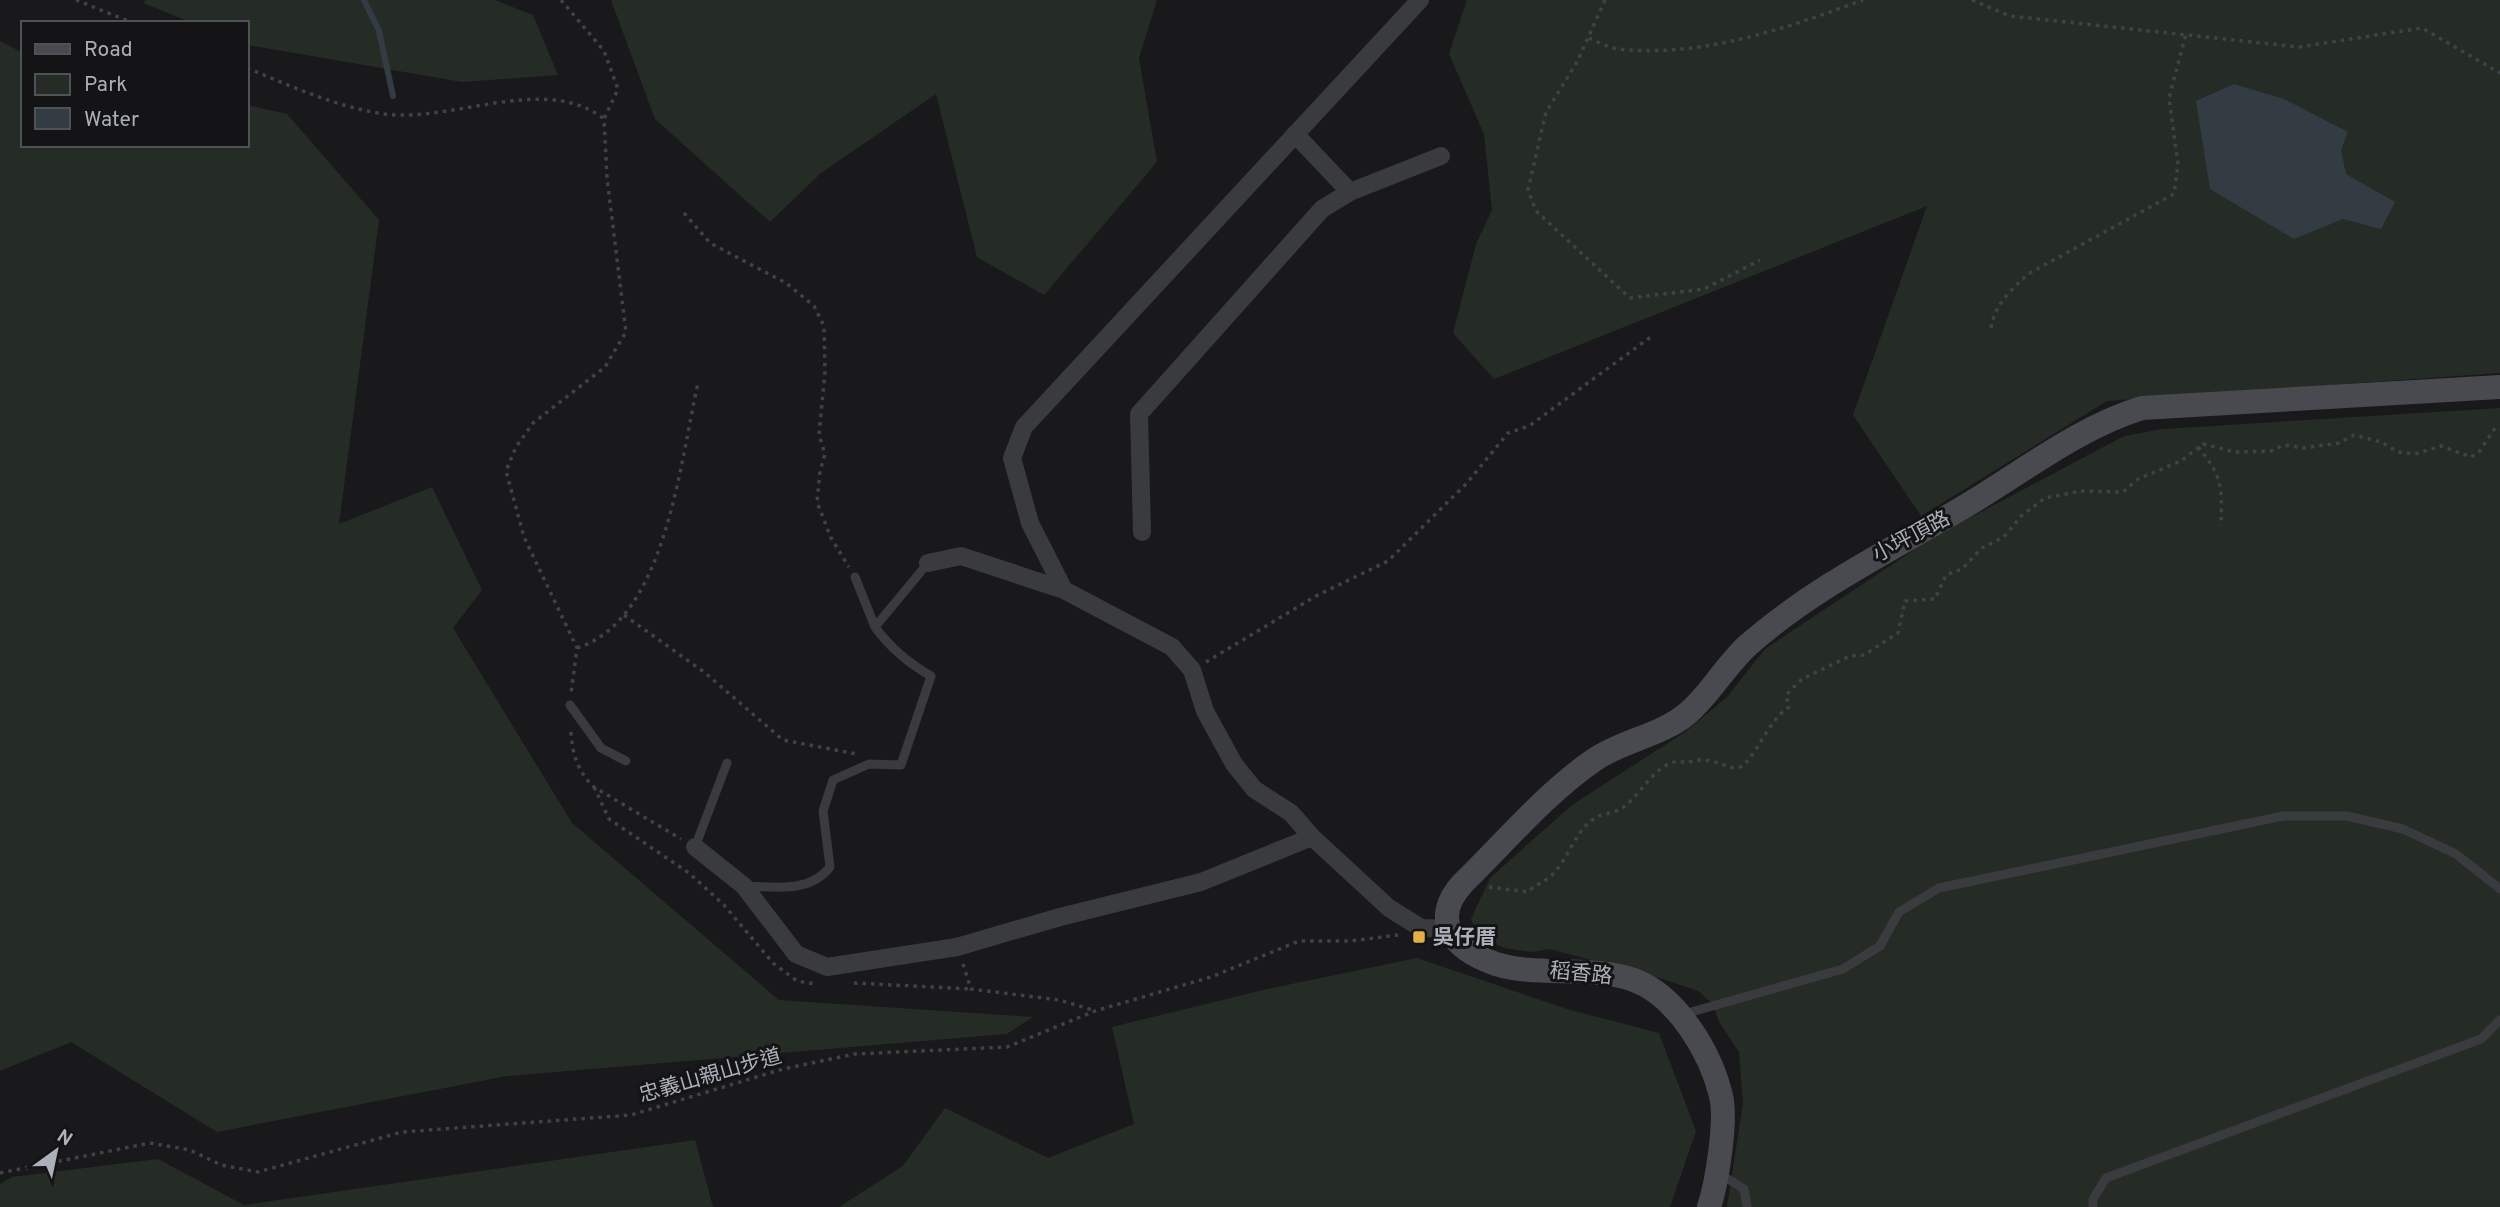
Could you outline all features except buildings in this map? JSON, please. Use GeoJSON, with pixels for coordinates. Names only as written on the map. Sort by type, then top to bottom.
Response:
{"type":"FeatureCollection","features":[{"type":"Feature","properties":{"kind":"street"},"geometry":{"type":"LineString","coordinates":[[1064,590],[1030,523],[1012,458],[1024,427],[1420,0]]}},
{"type":"Feature","properties":{"kind":"street"},"geometry":{"type":"LineString","coordinates":[[1295,134],[1350,192]]}},
{"type":"Feature","properties":{"kind":"street"},"geometry":{"type":"LineString","coordinates":[[1142,532],[1139,414],[1322,209],[1350,192],[1441,156]]}},
{"type":"Feature","properties":{"kind":"street","name":"小坪頂路"},"geometry":{"type":"LineString","coordinates":[[1448,929],[1448,904],[1463,883],[1570,778],[1595,759],[1671,725],[1690,712],[1746,647],[1801,603],[1856,566],[1958,511],[2108,419],[2142,408],[2500,387]]}},
{"type":"Feature","properties":{"kind":"street"},"geometry":{"type":"LineString","coordinates":[[928,563],[961,556],[1064,590],[1172,647],[1192,670],[1205,711],[1234,764],[1254,789],[1291,813],[1312,837],[1389,908],[1421,928],[1448,929]]}},
{"type":"Feature","properties":{"kind":"street"},"geometry":{"type":"LineString","coordinates":[[695,847],[744,886],[796,954],[827,967],[957,947],[1060,916],[1201,882],[1312,837]]}},
{"type":"Feature","properties":{"kind":"street","name":"稻香路"},"geometry":{"type":"LineString","coordinates":[[1448,929],[1464,948],[1499,965],[1610,974],[1635,981],[1657,994],[1679,1016],[1695,1037],[1722,1098],[1717,1172],[1709,1207]]}},
{"type":"Feature","properties":{"kind":"lane"},"geometry":{"type":"LineString","coordinates":[[876,627],[928,563]]}},
{"type":"Feature","properties":{"kind":"lane"},"geometry":{"type":"LineString","coordinates":[[744,886],[791,888],[820,880],[830,867],[823,811],[833,780],[869,764],[901,765],[931,676],[910,665],[887,643],[876,627],[855,577]]}},
{"type":"Feature","properties":{"kind":"lane"},"geometry":{"type":"LineString","coordinates":[[570,705],[601,748],[626,761]]}},
{"type":"Feature","properties":{"kind":"lane"},"geometry":{"type":"LineString","coordinates":[[695,847],[727,763]]}},
{"type":"Feature","properties":{"kind":"lane"},"geometry":{"type":"LineString","coordinates":[[1679,1016],[1843,969],[1880,946],[1899,912],[1940,888],[2283,816],[2347,816],[2403,828],[2456,854],[2500,889]]}},
{"type":"Feature","properties":{"kind":"lane"},"geometry":{"type":"LineString","coordinates":[[2092,1207],[2093,1199],[2106,1178],[2481,1039],[2500,1020]]}},
{"type":"Feature","properties":{"kind":"lane"},"geometry":{"type":"LineString","coordinates":[[1717,1172],[1744,1189],[1747,1207]]}},
{"type":"Feature","properties":{"kind":"path"},"geometry":{"type":"LineString","coordinates":[[76,0],[129,21]]}},
{"type":"Feature","properties":{"kind":"path"},"geometry":{"type":"LineString","coordinates":[[561,0],[604,51],[618,89],[604,119],[609,191],[626,332],[605,367],[533,424],[516,447],[506,471],[524,537],[577,648],[570,705],[572,750],[583,776],[594,787],[695,847]]}},
{"type":"Feature","properties":{"kind":"path"},"geometry":{"type":"LineString","coordinates":[[1605,0],[1589,38],[1546,112],[1528,190],[1536,211],[1630,298],[1704,289],[1760,260]]}},
{"type":"Feature","properties":{"kind":"path"},"geometry":{"type":"LineString","coordinates":[[1589,38],[1617,49],[1697,49],[1775,29],[1863,0]]}},
{"type":"Feature","properties":{"kind":"path"},"geometry":{"type":"LineString","coordinates":[[1972,0],[2010,16],[2299,47],[2422,28],[2500,73]]}},
{"type":"Feature","properties":{"kind":"path"},"geometry":{"type":"LineString","coordinates":[[1991,328],[1994,314],[2008,293],[2028,274],[2174,194],[2178,164],[2169,98],[2186,34]]}},
{"type":"Feature","properties":{"kind":"path"},"geometry":{"type":"LineString","coordinates":[[248,68],[330,101],[386,114],[453,111],[543,97],[592,109],[604,119]]}},
{"type":"Feature","properties":{"kind":"path"},"geometry":{"type":"LineString","coordinates":[[684,213],[710,243],[786,283],[814,306],[824,326],[825,372],[818,435],[825,454],[820,471],[817,502],[831,538],[855,577]]}},
{"type":"Feature","properties":{"kind":"path"},"geometry":{"type":"LineString","coordinates":[[1192,670],[1316,596],[1388,561],[1466,484],[1508,433],[1529,426],[1651,336]]}},
{"type":"Feature","properties":{"kind":"path"},"geometry":{"type":"LineString","coordinates":[[577,648],[591,644],[624,615],[660,554],[698,383]]}},
{"type":"Feature","properties":{"kind":"path"},"geometry":{"type":"LineString","coordinates":[[1463,883],[1528,892],[1535,884],[1551,876],[1572,843],[1595,818],[1623,808],[1664,765],[1679,761],[1687,763],[1695,760],[1717,760],[1731,768],[1740,767],[1747,761],[1778,714],[1789,707],[1786,695],[1802,679],[1850,656],[1864,655],[1898,633],[1905,601],[1935,598],[1946,575],[1962,569],[1982,548],[2004,537],[2021,516],[2045,498],[2081,491],[2123,492],[2138,479],[2181,461],[2203,443],[2235,452],[2271,451],[2284,445],[2305,448],[2339,443],[2354,435],[2381,442],[2398,452],[2415,454],[2441,446],[2471,457],[2479,452],[2495,428],[2500,429]]}},
{"type":"Feature","properties":{"kind":"path"},"geometry":{"type":"LineString","coordinates":[[2198,447],[2216,469],[2222,502],[2221,526]]}},
{"type":"Feature","properties":{"kind":"path"},"geometry":{"type":"LineString","coordinates":[[624,615],[704,672],[783,740],[855,752],[869,764]]}},
{"type":"Feature","properties":{"kind":"path","name":"忠義山親山步道"},"geometry":{"type":"LineString","coordinates":[[0,1173],[150,1143],[190,1150],[221,1165],[258,1172],[402,1132],[631,1115],[783,1069],[855,1054],[1007,1047],[1095,1011],[1211,977],[1299,941],[1351,941],[1392,936],[1421,928]]}},
{"type":"Feature","properties":{"kind":"path"},"geometry":{"type":"LineString","coordinates":[[957,947],[971,989],[1059,1000],[1095,1011]]}},
{"type":"Feature","properties":{"kind":"green space"},"geometry":{"type":"Polygon","coordinates":[[[146,0],[495,0],[533,15],[558,75],[462,82],[248,45],[248,21],[188,21],[143,3],[146,0]]]}},
{"type":"Feature","properties":{"kind":"green space"},"geometry":{"type":"Polygon","coordinates":[[[611,0],[1157,0],[1139,58],[1157,162],[1044,295],[977,257],[936,94],[821,173],[770,222],[655,119],[611,0]]]}},
{"type":"Feature","properties":{"kind":"green space"},"geometry":{"type":"Polygon","coordinates":[[[1467,0],[2500,0],[2500,373],[2107,401],[1921,516],[1853,415],[1927,206],[1494,379],[1453,333],[1476,244],[1492,210],[1484,134],[1449,54],[1467,0]]]}},
{"type":"Feature","properties":{"kind":"green space"},"geometry":{"type":"Polygon","coordinates":[[[0,41],[21,52],[21,147],[248,147],[248,105],[287,114],[379,220],[339,524],[432,487],[482,590],[453,628],[572,823],[779,1000],[1033,1017],[1007,1034],[507,1076],[217,1132],[71,1042],[0,1071],[0,41]]]}},
{"type":"Feature","properties":{"kind":"green space"},"geometry":{"type":"Polygon","coordinates":[[[2500,408],[2500,1207],[1727,1207],[1743,1103],[1739,1052],[1719,1022],[1713,1004],[1698,991],[1663,979],[1550,949],[1532,952],[1504,948],[1478,936],[1471,919],[1490,878],[1572,805],[1685,732],[1727,697],[1765,649],[1932,538],[2124,436],[2163,429],[2500,408]]]}},
{"type":"Feature","properties":{"kind":"green space"},"geometry":{"type":"Polygon","coordinates":[[[1417,958],[1567,1009],[1659,1033],[1696,1131],[1670,1207],[839,1207],[903,1166],[945,1108],[1048,1158],[1134,1124],[1112,1027],[1263,990],[1417,958]]]}},
{"type":"Feature","properties":{"kind":"green space"},"geometry":{"type":"Polygon","coordinates":[[[695,1140],[713,1207],[0,1207],[0,1184],[12,1177],[158,1159],[244,1205],[695,1140]]]}},
{"type":"Feature","properties":{"kind":"water"},"geometry":{"type":"Polygon","coordinates":[[[2234,84],[2284,99],[2348,132],[2341,150],[2346,174],[2395,202],[2381,229],[2343,219],[2294,239],[2210,189],[2196,101],[2234,84]]]}},
{"type":"Feature","properties":{"kind":"waterway"},"geometry":{"type":"LineString","coordinates":[[364,0],[379,31],[393,96]]}},
{"type":"Feature","properties":{"kind":"place","name":"吳仔厝"},"geometry":{"type":"Point","coordinates":[1419,937]}}]}
